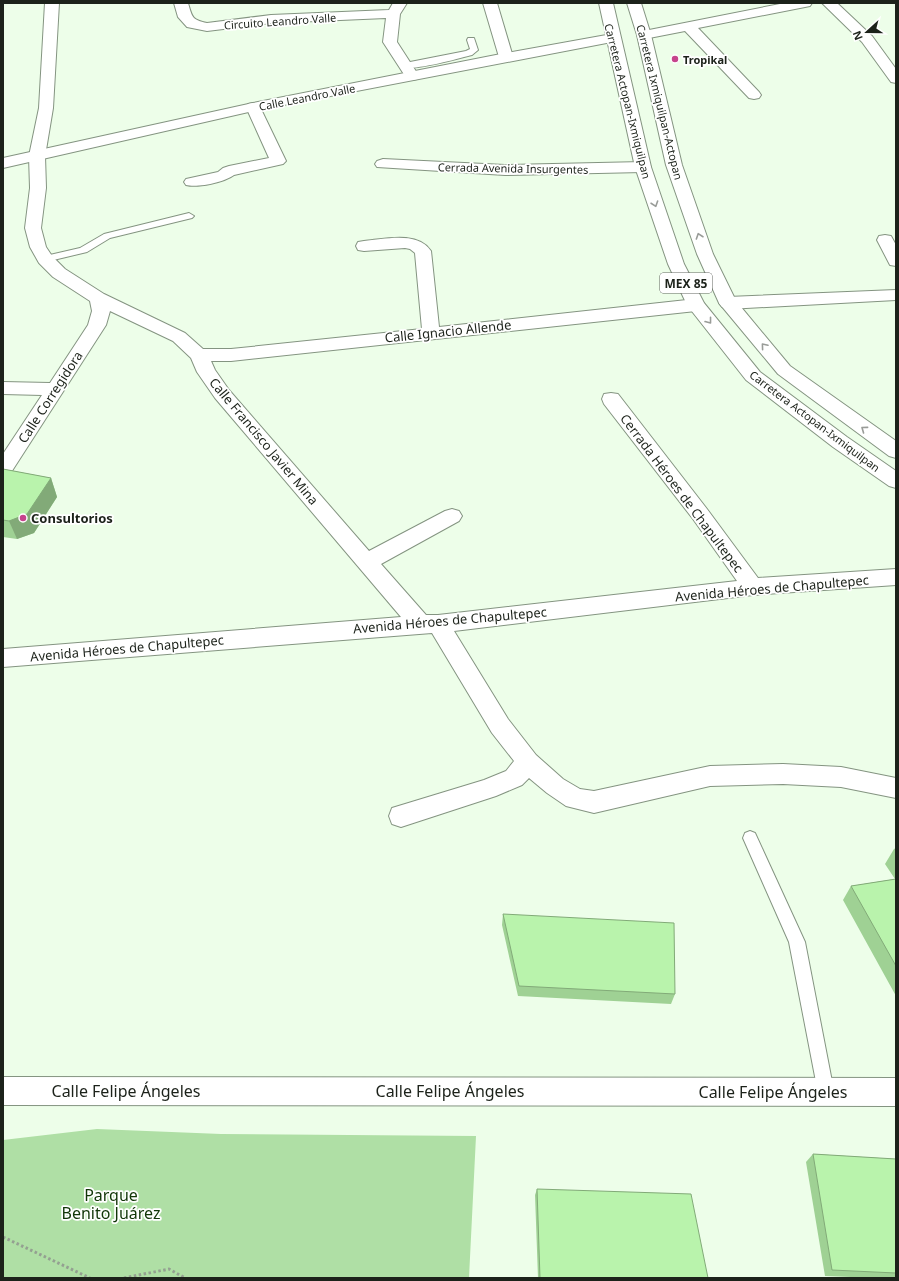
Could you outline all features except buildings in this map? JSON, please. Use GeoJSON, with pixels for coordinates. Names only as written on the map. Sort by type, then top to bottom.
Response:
{"type":"FeatureCollection","features":[{"type":"Feature","properties":{"kind":"street","name":"Calle Francisco Javier Mina"},"geometry":{"type":"LineString","coordinates":[[52,3],[46,108],[37,156],[38,188],[33,228],[38,247],[45,259],[59,273],[98,298],[179,337],[199,355],[206,372],[222,394],[367,562],[429,624],[500,726],[528,762],[561,791],[575,799],[594,802],[710,776],[783,774],[841,777],[896,788]]}},
{"type":"Feature","properties":{"kind":"street","name":"Circuito Leandro Valle"},"geometry":{"type":"LineString","coordinates":[[181,3],[185,17],[192,24],[207,27],[271,19],[396,8],[390,42],[408,71]]}},
{"type":"Feature","properties":{"kind":"street"},"geometry":{"type":"LineString","coordinates":[[490,3],[506,56]]}},
{"type":"Feature","properties":{"kind":"street","name":"Carretera Actopan-Ixmiquilpan"},"geometry":{"type":"LineString","coordinates":[[606,3],[612,38],[642,167],[676,264],[696,305],[753,376],[840,442],[896,480]]}},
{"type":"Feature","properties":{"kind":"street","name":"Carretera Ixmiquilpan-Actopan"},"geometry":{"type":"LineString","coordinates":[[634,3],[644,35],[674,165],[705,254],[728,303],[784,370],[896,451]]}},
{"type":"Feature","properties":{"kind":"street"},"geometry":{"type":"LineString","coordinates":[[644,35],[805,3]]}},
{"type":"Feature","properties":{"kind":"street"},"geometry":{"type":"LineString","coordinates":[[829,3],[867,39],[893,72]]}},
{"type":"Feature","properties":{"kind":"street"},"geometry":{"type":"LineString","coordinates":[[689,27],[754,95]]}},
{"type":"Feature","properties":{"kind":"street","name":"Calle Leandro Valle"},"geometry":{"type":"LineString","coordinates":[[3,163],[408,71],[612,38]]}},
{"type":"Feature","properties":{"kind":"street"},"geometry":{"type":"LineString","coordinates":[[192,182],[223,176],[229,171],[278,161],[253,107]]}},
{"type":"Feature","properties":{"kind":"street","name":"Cerrada Avenida Insurgentes"},"geometry":{"type":"LineString","coordinates":[[383,164],[504,170],[642,167]]}},
{"type":"Feature","properties":{"kind":"street"},"geometry":{"type":"LineString","coordinates":[[885,240],[896,261]]}},
{"type":"Feature","properties":{"kind":"street"},"geometry":{"type":"LineString","coordinates":[[364,246],[405,243],[415,245],[423,251],[431,333]]}},
{"type":"Feature","properties":{"kind":"street","name":"Calle Corregidora"},"geometry":{"type":"LineString","coordinates":[[3,469],[97,325],[102,311],[98,298]]}},
{"type":"Feature","properties":{"kind":"street"},"geometry":{"type":"LineString","coordinates":[[728,303],[894,299]]}},
{"type":"Feature","properties":{"kind":"street","name":"Calle Ignacio Allende"},"geometry":{"type":"LineString","coordinates":[[199,355],[231,355],[696,305]]}},
{"type":"Feature","properties":{"kind":"street"},"geometry":{"type":"LineString","coordinates":[[97,325],[118,318],[139,317]]}},
{"type":"Feature","properties":{"kind":"street"},"geometry":{"type":"LineString","coordinates":[[3,388],[54,389]]}},
{"type":"Feature","properties":{"kind":"street","name":"Cerrada Héroes de Chapultepec"},"geometry":{"type":"LineString","coordinates":[[611,399],[700,514],[753,587]]}},
{"type":"Feature","properties":{"kind":"street"},"geometry":{"type":"LineString","coordinates":[[367,562],[452,516]]}},
{"type":"Feature","properties":{"kind":"street","name":"Avenida Héroes de Chapultepec"},"geometry":{"type":"LineString","coordinates":[[3,658],[429,624],[753,587],[896,577]]}},
{"type":"Feature","properties":{"kind":"street"},"geometry":{"type":"LineString","coordinates":[[400,816],[488,789],[514,778],[528,762]]}},
{"type":"Feature","properties":{"kind":"street","name":"Calle Felipe Ángeles"},"geometry":{"type":"LineString","coordinates":[[3,1091],[896,1092]]}},
{"type":"Feature","properties":{"kind":"lane"},"geometry":{"type":"LineString","coordinates":[[408,71],[416,65],[469,53],[474,50],[471,40]]}},
{"type":"Feature","properties":{"kind":"lane"},"geometry":{"type":"LineString","coordinates":[[45,259],[82,251],[98,239],[107,236],[189,216]]}},
{"type":"Feature","properties":{"kind":"lane"},"geometry":{"type":"LineString","coordinates":[[750,838],[797,942],[826,1092]]}},
{"type":"Feature","properties":{"kind":"path"},"geometry":{"type":"LineString","coordinates":[[3,1237],[90,1278]]}},
{"type":"Feature","properties":{"kind":"path"},"geometry":{"type":"LineString","coordinates":[[124,1278],[169,1269],[185,1278]]}},
{"type":"Feature","properties":{"kind":"green space","name":"Parque Benito Juárez"},"geometry":{"type":"Polygon","coordinates":[[[97,1129],[221,1134],[476,1136],[469,1278],[3,1278],[3,1140],[97,1129]]]}},
{"type":"Feature","properties":{"kind":"place","name":"Tropikal"},"geometry":{"type":"Point","coordinates":[675,59]}},
{"type":"Feature","properties":{"kind":"place","name":"Consultorios"},"geometry":{"type":"Point","coordinates":[23,518]}}]}
